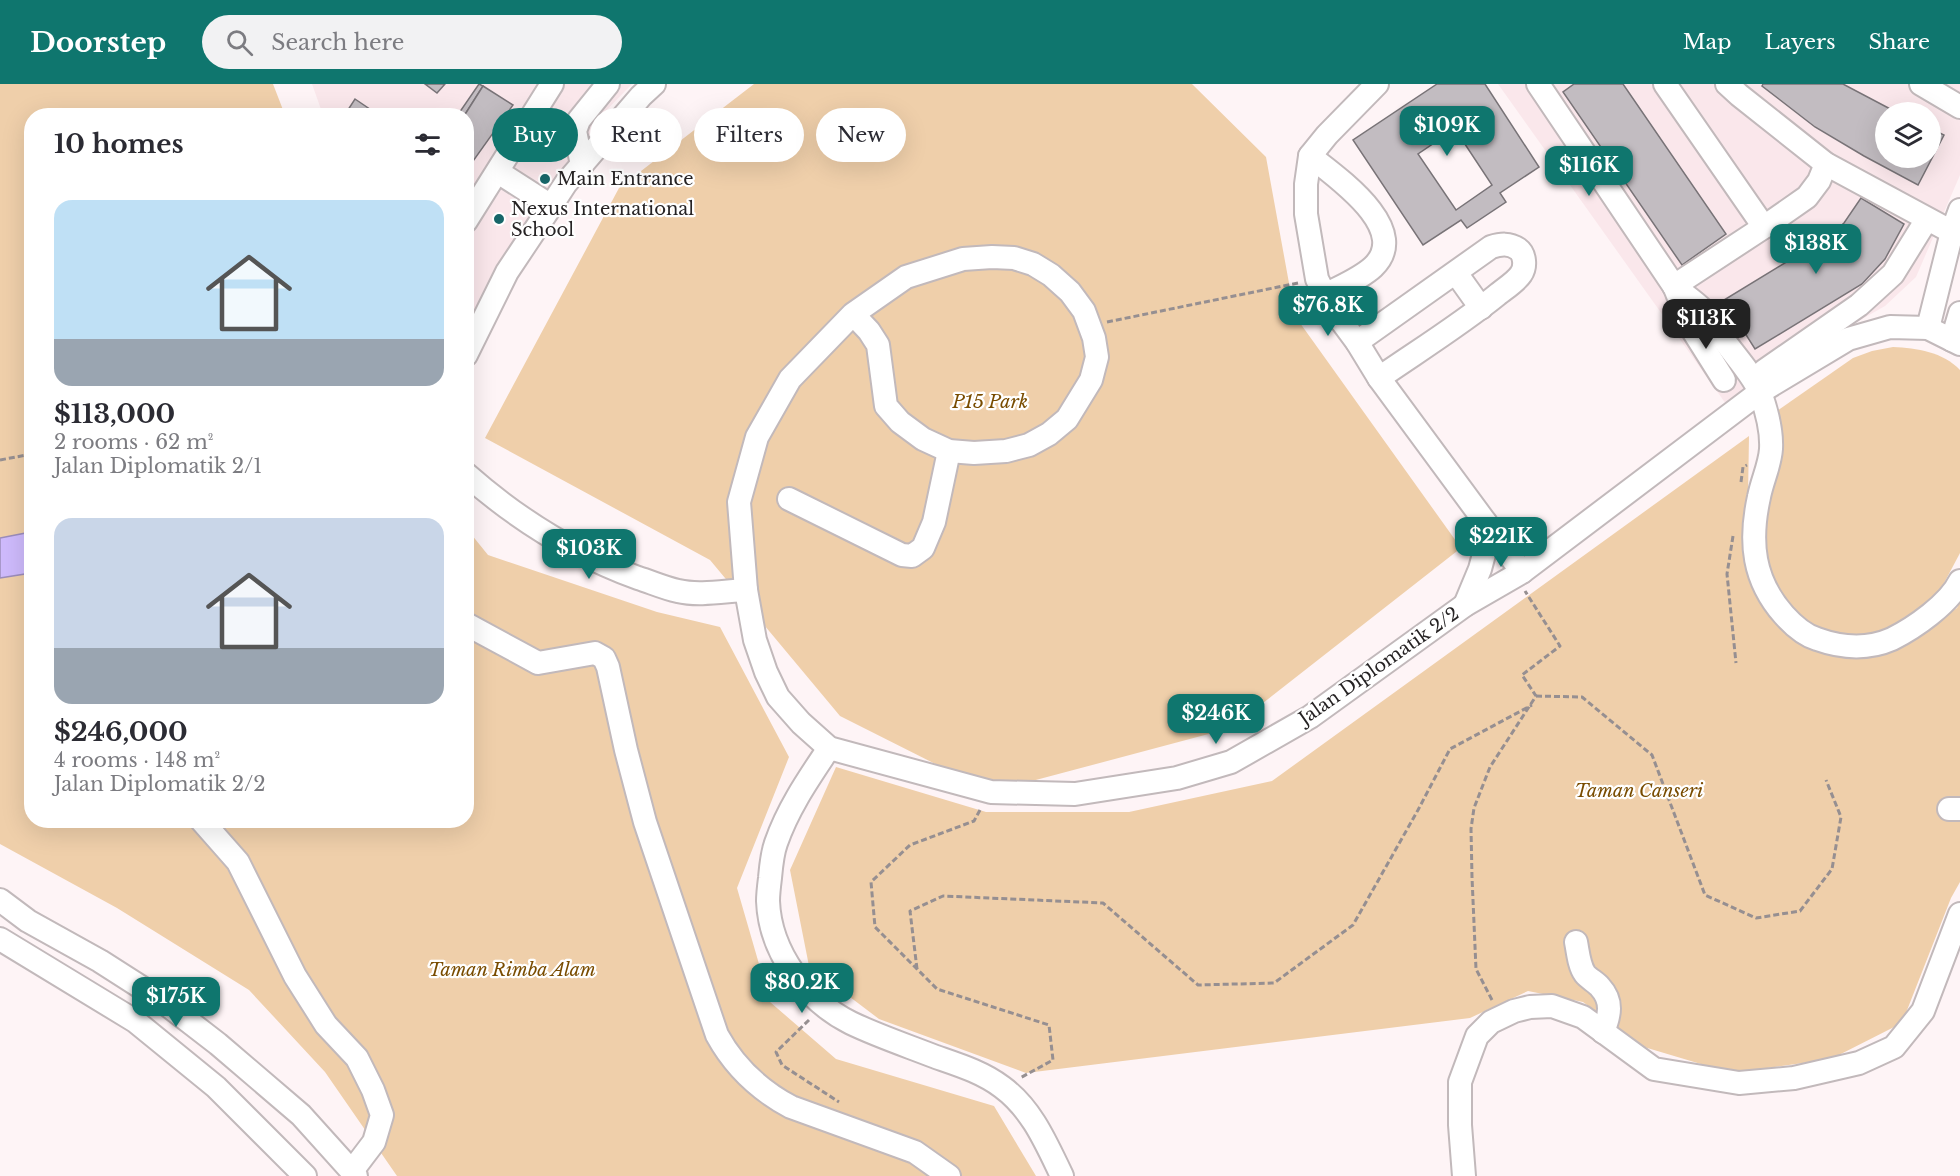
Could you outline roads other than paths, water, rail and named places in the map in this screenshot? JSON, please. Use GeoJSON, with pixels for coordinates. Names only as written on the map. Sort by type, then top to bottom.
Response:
{"type":"FeatureCollection","features":[{"type":"Feature","properties":{"kind":"street"},"geometry":{"type":"LineString","coordinates":[[474,209],[552,84]]}},
{"type":"Feature","properties":{"kind":"street"},"geometry":{"type":"LineString","coordinates":[[582,165],[575,131],[579,120],[608,84]]}},
{"type":"Feature","properties":{"kind":"street"},"geometry":{"type":"LineString","coordinates":[[474,339],[507,272],[551,206],[582,165],[654,84]]}},
{"type":"Feature","properties":{"kind":"street"},"geometry":{"type":"LineString","coordinates":[[1377,84],[1327,135],[1310,156],[1306,184],[1306,214],[1321,287],[1378,378],[1485,522],[1519,574]]}},
{"type":"Feature","properties":{"kind":"street"},"geometry":{"type":"LineString","coordinates":[[1665,84],[1764,228]]}},
{"type":"Feature","properties":{"kind":"street"},"geometry":{"type":"LineString","coordinates":[[1727,84],[1826,164],[1952,232]]}},
{"type":"Feature","properties":{"kind":"street"},"geometry":{"type":"LineString","coordinates":[[1921,84],[1960,107]]}},
{"type":"Feature","properties":{"kind":"street"},"geometry":{"type":"LineString","coordinates":[[1545,86],[1674,286],[1690,326],[1724,380]]}},
{"type":"Feature","properties":{"kind":"street"},"geometry":{"type":"LineString","coordinates":[[1310,156],[1369,208],[1379,221],[1384,235],[1384,247],[1374,266],[1321,287]]}},
{"type":"Feature","properties":{"kind":"street"},"geometry":{"type":"LineString","coordinates":[[1674,286],[1764,228],[1807,197],[1819,181],[1826,164]]}},
{"type":"Feature","properties":{"kind":"street"},"geometry":{"type":"LineString","coordinates":[[498,172],[551,206]]}},
{"type":"Feature","properties":{"kind":"street"},"geometry":{"type":"LineString","coordinates":[[1960,210],[1952,232],[1928,328],[1956,342],[1960,313]]}},
{"type":"Feature","properties":{"kind":"street"},"geometry":{"type":"LineString","coordinates":[[1762,382],[1893,274],[1927,219]]}},
{"type":"Feature","properties":{"kind":"street"},"geometry":{"type":"LineString","coordinates":[[1357,342],[1491,247],[1503,243],[1521,252],[1525,262],[1522,273],[1481,308],[1378,378]]}},
{"type":"Feature","properties":{"kind":"street","name":"Jalan Diplomatik 2/2"},"geometry":{"type":"LineString","coordinates":[[853,314],[878,345],[886,406],[908,428],[949,451],[974,453],[1006,451],[1029,445],[1049,434],[1067,419],[1091,381],[1097,357],[1094,338],[1084,311],[1070,292],[1052,275],[1033,264],[1014,258],[963,259],[906,277],[853,314],[790,379],[757,437],[739,502],[746,590],[755,640],[766,672],[778,697],[801,723],[829,748],[991,792],[1075,794],[1177,778],[1231,762],[1310,717],[1465,605],[1519,574],[1762,382],[1848,339],[1890,327],[1928,328]]}},
{"type":"Feature","properties":{"kind":"street"},"geometry":{"type":"LineString","coordinates":[[1456,273],[1481,308]]}},
{"type":"Feature","properties":{"kind":"street"},"geometry":{"type":"LineString","coordinates":[[1674,286],[1702,309],[1762,382],[1771,432],[1771,452],[1758,497],[1754,532],[1755,559],[1762,584],[1774,604],[1792,624],[1811,637],[1832,645],[1854,647],[1879,645],[1902,634],[1921,621],[1940,605],[1960,581]]}},
{"type":"Feature","properties":{"kind":"street"},"geometry":{"type":"LineString","coordinates":[[789,499],[902,555],[912,556],[923,548],[934,522],[949,451]]}},
{"type":"Feature","properties":{"kind":"street"},"geometry":{"type":"LineString","coordinates":[[474,481],[546,534],[604,565],[679,591],[746,590]]}},
{"type":"Feature","properties":{"kind":"street"},"geometry":{"type":"LineString","coordinates":[[1465,605],[1480,569],[1487,543],[1485,522]]}},
{"type":"Feature","properties":{"kind":"street"},"geometry":{"type":"LineString","coordinates":[[474,628],[538,663],[595,652],[604,658],[645,822],[717,1035],[744,1074],[772,1097],[790,1107],[915,1152],[949,1176]]}},
{"type":"Feature","properties":{"kind":"street"},"geometry":{"type":"LineString","coordinates":[[829,748],[795,800],[775,844],[770,870],[768,902],[772,926],[782,954],[806,989],[823,1006],[852,1023],[980,1072],[1003,1088],[1026,1109],[1062,1176]]}},
{"type":"Feature","properties":{"kind":"street"},"geometry":{"type":"LineString","coordinates":[[0,900],[28,921],[141,987],[199,1029],[301,1115],[354,1174],[374,1142],[382,1115],[374,1090],[357,1058],[326,1025],[295,976],[238,862],[208,828]]}},
{"type":"Feature","properties":{"kind":"street"},"geometry":{"type":"LineString","coordinates":[[1464,1176],[1460,1125],[1460,1082],[1477,1036],[1491,1022],[1514,1011],[1530,1007],[1552,1006],[1583,1017],[1654,1068],[1739,1083],[1794,1078],[1858,1063],[1894,1047],[1923,1011],[1960,914]]}},
{"type":"Feature","properties":{"kind":"street"},"geometry":{"type":"LineString","coordinates":[[0,939],[135,1021],[216,1087],[305,1176]]}},
{"type":"Feature","properties":{"kind":"street"},"geometry":{"type":"LineString","coordinates":[[1576,942],[1585,974],[1600,987],[1610,1003],[1608,1021],[1603,1032]]}},
{"type":"Feature","properties":{"kind":"place","name":"Main Entrance"},"geometry":{"type":"Point","coordinates":[545,179]}},
{"type":"Feature","properties":{"kind":"place","name":"Nexus International School"},"geometry":{"type":"Point","coordinates":[499,219]}},
{"type":"Feature","properties":{"kind":"park label","name":"P15 Park"},"geometry":{"type":"Point","coordinates":[990,402]}},
{"type":"Feature","properties":{"kind":"park label","name":"Taman Canseri"},"geometry":{"type":"Point","coordinates":[1639,791]}},
{"type":"Feature","properties":{"kind":"park label","name":"Taman Rimba Alam"},"geometry":{"type":"Point","coordinates":[512,970]}}]}
